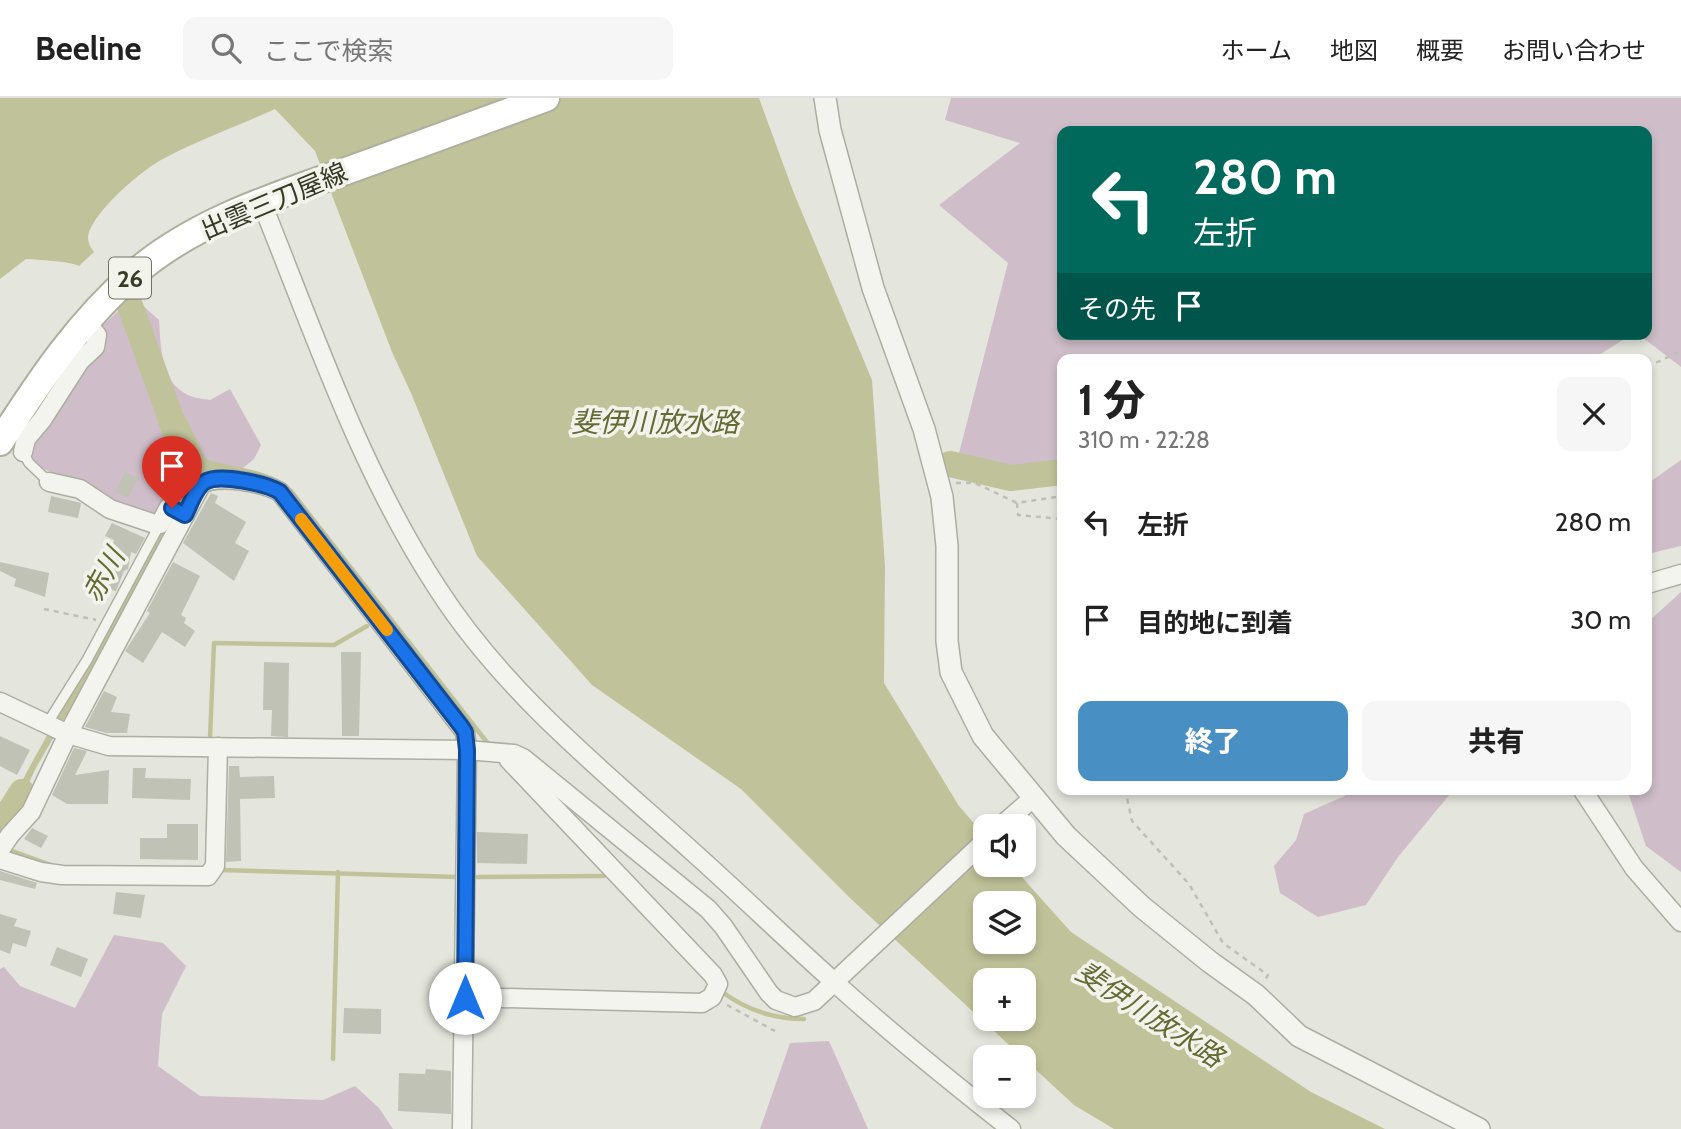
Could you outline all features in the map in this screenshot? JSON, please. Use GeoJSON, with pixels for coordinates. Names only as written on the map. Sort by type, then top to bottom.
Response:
{"type":"FeatureCollection","features":[{"type":"Feature","properties":{"kind":"main road","name":"出雲三刀屋線"},"geometry":{"type":"LineString","coordinates":[[11,447],[48,368],[85,321],[127,281],[162,253],[261,201],[546,98]]}},
{"type":"Feature","properties":{"kind":"street"},"geometry":{"type":"LineString","coordinates":[[825,98],[830,130],[873,288],[924,429],[938,483],[947,546],[947,641],[951,671],[983,736],[1032,798],[1066,835],[1142,907],[1256,995],[1299,1036],[1479,1129]]}},
{"type":"Feature","properties":{"kind":"street"},"geometry":{"type":"LineString","coordinates":[[261,201],[386,501],[437,589],[495,666],[590,762],[692,851],[834,982],[930,1065],[1011,1129]]}},
{"type":"Feature","properties":{"kind":"street"},"geometry":{"type":"LineString","coordinates":[[0,850],[31,812],[56,728],[179,512],[204,482],[233,474],[280,492],[465,732],[467,750],[462,1129]]}},
{"type":"Feature","properties":{"kind":"street"},"geometry":{"type":"LineString","coordinates":[[49,482],[80,489],[117,512],[160,524],[169,507],[179,512]]}},
{"type":"Feature","properties":{"kind":"street"},"geometry":{"type":"LineString","coordinates":[[1652,583],[1681,574]]}},
{"type":"Feature","properties":{"kind":"street"},"geometry":{"type":"LineString","coordinates":[[0,702],[56,728],[109,746],[467,750],[514,754],[523,758],[708,909],[723,926],[769,993],[776,1000],[795,1007],[814,1001],[973,852]]}},
{"type":"Feature","properties":{"kind":"street"},"geometry":{"type":"LineString","coordinates":[[0,859],[41,872],[62,875],[208,876],[215,866],[218,747]]}},
{"type":"Feature","properties":{"kind":"street"},"geometry":{"type":"LineString","coordinates":[[465,998],[702,1003],[715,991],[713,975],[497,752]]}},
{"type":"Feature","properties":{"kind":"street"},"geometry":{"type":"LineString","coordinates":[[1586,795],[1634,868],[1681,922]]}},
{"type":"Feature","properties":{"kind":"street"},"geometry":{"type":"LineString","coordinates":[[1015,814],[1032,798]]}},
{"type":"Feature","properties":{"kind":"lane"},"geometry":{"type":"LineString","coordinates":[[11,447],[49,482]]}},
{"type":"Feature","properties":{"kind":"lane"},"geometry":{"type":"LineString","coordinates":[[56,728],[107,623],[137,585],[160,524]]}},
{"type":"Feature","properties":{"kind":"path"},"geometry":{"type":"LineString","coordinates":[[1652,365],[1681,351]]}},
{"type":"Feature","properties":{"kind":"path"},"geometry":{"type":"LineString","coordinates":[[938,483],[975,483],[1017,503],[1057,497]]}},
{"type":"Feature","properties":{"kind":"path"},"geometry":{"type":"LineString","coordinates":[[1017,503],[1018,515],[1057,519]]}},
{"type":"Feature","properties":{"kind":"path"},"geometry":{"type":"LineString","coordinates":[[44,609],[107,623]]}},
{"type":"Feature","properties":{"kind":"path"},"geometry":{"type":"LineString","coordinates":[[1126,795],[1132,821],[1189,884],[1223,943],[1268,975],[1256,995]]}},
{"type":"Feature","properties":{"kind":"path"},"geometry":{"type":"LineString","coordinates":[[715,991],[775,1031]]}},
{"type":"Feature","properties":{"kind":"shaded area"},"geometry":{"type":"Polygon","coordinates":[[[951,98],[1681,98],[1681,367],[1646,340],[1652,340],[1652,126],[1057,126],[1057,340],[1623,340],[1601,354],[1057,354],[1057,462],[1039,467],[957,461],[1008,263],[939,205],[1020,143],[945,120],[951,98]]]}},
{"type":"Feature","properties":{"kind":"shaded area"},"geometry":{"type":"Polygon","coordinates":[[[133,297],[159,320],[164,362],[172,381],[188,395],[210,400],[230,389],[261,445],[254,459],[243,468],[242,474],[224,472],[159,517],[121,509],[93,490],[41,467],[27,456],[32,438],[93,357],[106,348],[100,328],[133,297]]]}},
{"type":"Feature","properties":{"kind":"shaded area"},"geometry":{"type":"Polygon","coordinates":[[[1681,460],[1681,546],[1652,553],[1652,480],[1681,460]]]}},
{"type":"Feature","properties":{"kind":"shaded area"},"geometry":{"type":"Polygon","coordinates":[[[1681,592],[1681,872],[1646,846],[1629,795],[1652,795],[1652,618],[1681,592]]]}},
{"type":"Feature","properties":{"kind":"shaded area"},"geometry":{"type":"Polygon","coordinates":[[[1347,795],[1449,795],[1398,857],[1366,905],[1318,917],[1280,893],[1274,866],[1296,840],[1304,814],[1347,795]]]}},
{"type":"Feature","properties":{"kind":"shaded area"},"geometry":{"type":"Polygon","coordinates":[[[114,935],[163,943],[186,966],[162,1014],[158,1066],[200,1096],[323,1100],[355,1086],[379,1108],[393,1129],[0,1129],[0,969],[4,967],[20,986],[75,1008],[114,935]]]}},
{"type":"Feature","properties":{"kind":"shaded area"},"geometry":{"type":"Polygon","coordinates":[[[829,1041],[868,1129],[760,1129],[790,1043],[829,1041]]]}},
{"type":"Feature","properties":{"kind":"water","name":"斐伊川放水路"},"geometry":{"type":"Polygon","coordinates":[[[0,98],[759,98],[793,191],[872,380],[885,566],[884,683],[959,806],[973,822],[973,877],[1022,877],[1034,891],[973,891],[973,954],[1036,954],[1036,893],[1071,932],[1311,1092],[1385,1129],[1114,1129],[1074,1105],[1036,1070],[1036,1045],[1009,1045],[994,1031],[1036,1031],[1036,968],[973,968],[973,1012],[851,899],[741,789],[592,685],[477,556],[392,352],[315,151],[275,109],[175,153],[141,173],[97,217],[88,238],[94,252],[79,266],[26,259],[0,279],[0,98]]]}},
{"type":"Feature","properties":{"kind":"water"},"geometry":{"type":"Polygon","coordinates":[[[159,379],[186,418],[206,459],[226,465],[225,469],[204,475],[36,768],[9,824],[2,820],[165,523],[184,483],[178,479],[179,472],[164,439],[153,402],[155,380],[159,379]]]}},
{"type":"Feature","properties":{"kind":"building"},"geometry":{"type":"Polygon","coordinates":[[[125,472],[138,478],[128,498],[115,492],[125,472]]]}},
{"type":"Feature","properties":{"kind":"building"},"geometry":{"type":"Polygon","coordinates":[[[211,493],[218,496],[215,503],[246,522],[235,543],[249,551],[234,581],[183,543],[211,493]]]}},
{"type":"Feature","properties":{"kind":"building"},"geometry":{"type":"Polygon","coordinates":[[[51,496],[81,503],[78,518],[48,512],[51,496]]]}},
{"type":"Feature","properties":{"kind":"building"},"geometry":{"type":"Polygon","coordinates":[[[112,523],[145,538],[136,554],[131,552],[128,569],[124,571],[116,591],[102,588],[114,540],[105,536],[112,523]]]}},
{"type":"Feature","properties":{"kind":"building"},"geometry":{"type":"Polygon","coordinates":[[[0,562],[49,573],[45,597],[14,586],[16,579],[0,571],[0,562]]]}},
{"type":"Feature","properties":{"kind":"building"},"geometry":{"type":"Polygon","coordinates":[[[173,562],[200,576],[181,615],[186,618],[184,623],[195,631],[185,647],[162,632],[143,663],[125,651],[150,613],[147,611],[173,562]]]}},
{"type":"Feature","properties":{"kind":"building"},"geometry":{"type":"Polygon","coordinates":[[[341,652],[361,652],[359,736],[342,736],[341,652]]]}},
{"type":"Feature","properties":{"kind":"building"},"geometry":{"type":"Polygon","coordinates":[[[264,662],[289,663],[288,737],[271,736],[272,710],[263,710],[264,662]]]}},
{"type":"Feature","properties":{"kind":"building"},"geometry":{"type":"Polygon","coordinates":[[[104,691],[117,697],[111,712],[130,714],[127,733],[106,733],[85,727],[104,691]]]}},
{"type":"Feature","properties":{"kind":"building"},"geometry":{"type":"Polygon","coordinates":[[[0,736],[30,750],[17,775],[0,766],[0,736]]]}},
{"type":"Feature","properties":{"kind":"building"},"geometry":{"type":"Polygon","coordinates":[[[74,748],[87,751],[75,775],[109,770],[108,804],[67,804],[52,795],[74,748]]]}},
{"type":"Feature","properties":{"kind":"building"},"geometry":{"type":"Polygon","coordinates":[[[229,766],[239,766],[240,777],[274,776],[275,798],[240,799],[241,861],[226,862],[229,766]]]}},
{"type":"Feature","properties":{"kind":"building"},"geometry":{"type":"Polygon","coordinates":[[[133,768],[146,768],[145,778],[191,779],[190,800],[132,798],[133,768]]]}},
{"type":"Feature","properties":{"kind":"building"},"geometry":{"type":"Polygon","coordinates":[[[167,824],[198,824],[198,860],[140,859],[140,838],[167,838],[167,824]]]}},
{"type":"Feature","properties":{"kind":"building"},"geometry":{"type":"Polygon","coordinates":[[[32,828],[48,836],[41,848],[24,839],[32,828]]]}},
{"type":"Feature","properties":{"kind":"building"},"geometry":{"type":"Polygon","coordinates":[[[477,832],[528,834],[527,864],[477,863],[477,832]]]}},
{"type":"Feature","properties":{"kind":"building"},"geometry":{"type":"Polygon","coordinates":[[[0,871],[37,883],[35,889],[0,880],[0,871]]]}},
{"type":"Feature","properties":{"kind":"building"},"geometry":{"type":"Polygon","coordinates":[[[116,892],[145,895],[141,918],[113,914],[116,892]]]}},
{"type":"Feature","properties":{"kind":"building"},"geometry":{"type":"Polygon","coordinates":[[[0,914],[17,919],[14,926],[31,931],[26,947],[13,943],[10,954],[0,950],[0,914]]]}},
{"type":"Feature","properties":{"kind":"building"},"geometry":{"type":"Polygon","coordinates":[[[57,947],[88,959],[81,977],[50,965],[57,947]]]}},
{"type":"Feature","properties":{"kind":"building"},"geometry":{"type":"Polygon","coordinates":[[[344,1008],[381,1009],[381,1034],[343,1033],[344,1008]]]}},
{"type":"Feature","properties":{"kind":"building"},"geometry":{"type":"Polygon","coordinates":[[[426,1069],[451,1071],[451,1114],[398,1111],[399,1073],[425,1074],[426,1069]]]}},
{"type":"Feature","properties":{"kind":"waterway","name":"赤川"},"geometry":{"type":"LineString","coordinates":[[129,303],[169,413]]}},
{"type":"Feature","properties":{"kind":"waterway","name":"赤川"},"geometry":{"type":"LineString","coordinates":[[950,464],[1011,478],[1057,473]]}},
{"type":"Feature","properties":{"kind":"waterway"},"geometry":{"type":"LineString","coordinates":[[222,466],[267,477],[291,491],[489,745]]}},
{"type":"Feature","properties":{"kind":"waterway"},"geometry":{"type":"LineString","coordinates":[[210,738],[214,643],[334,645],[367,626]]}},
{"type":"Feature","properties":{"kind":"waterway","name":"赤川"},"geometry":{"type":"LineString","coordinates":[[0,827],[22,792]]}},
{"type":"Feature","properties":{"kind":"waterway"},"geometry":{"type":"LineString","coordinates":[[7,849],[51,865]]}},
{"type":"Feature","properties":{"kind":"waterway"},"geometry":{"type":"LineString","coordinates":[[220,870],[458,877]]}},
{"type":"Feature","properties":{"kind":"waterway"},"geometry":{"type":"LineString","coordinates":[[333,1059],[338,872]]}},
{"type":"Feature","properties":{"kind":"waterway"},"geometry":{"type":"LineString","coordinates":[[477,877],[604,876]]}},
{"type":"Feature","properties":{"kind":"waterway"},"geometry":{"type":"LineString","coordinates":[[721,991],[760,1012],[804,1019]]}},
{"type":"Feature","properties":{"kind":"slow traffic"},"geometry":{"type":"LineString","coordinates":[[301,519],[387,630]]}},
{"type":"Feature","properties":{"kind":"route"},"geometry":{"type":"LineString","coordinates":[[172,508],[185,515],[201,485],[215,479],[263,485],[280,492],[465,732],[465,998]]}}]}
